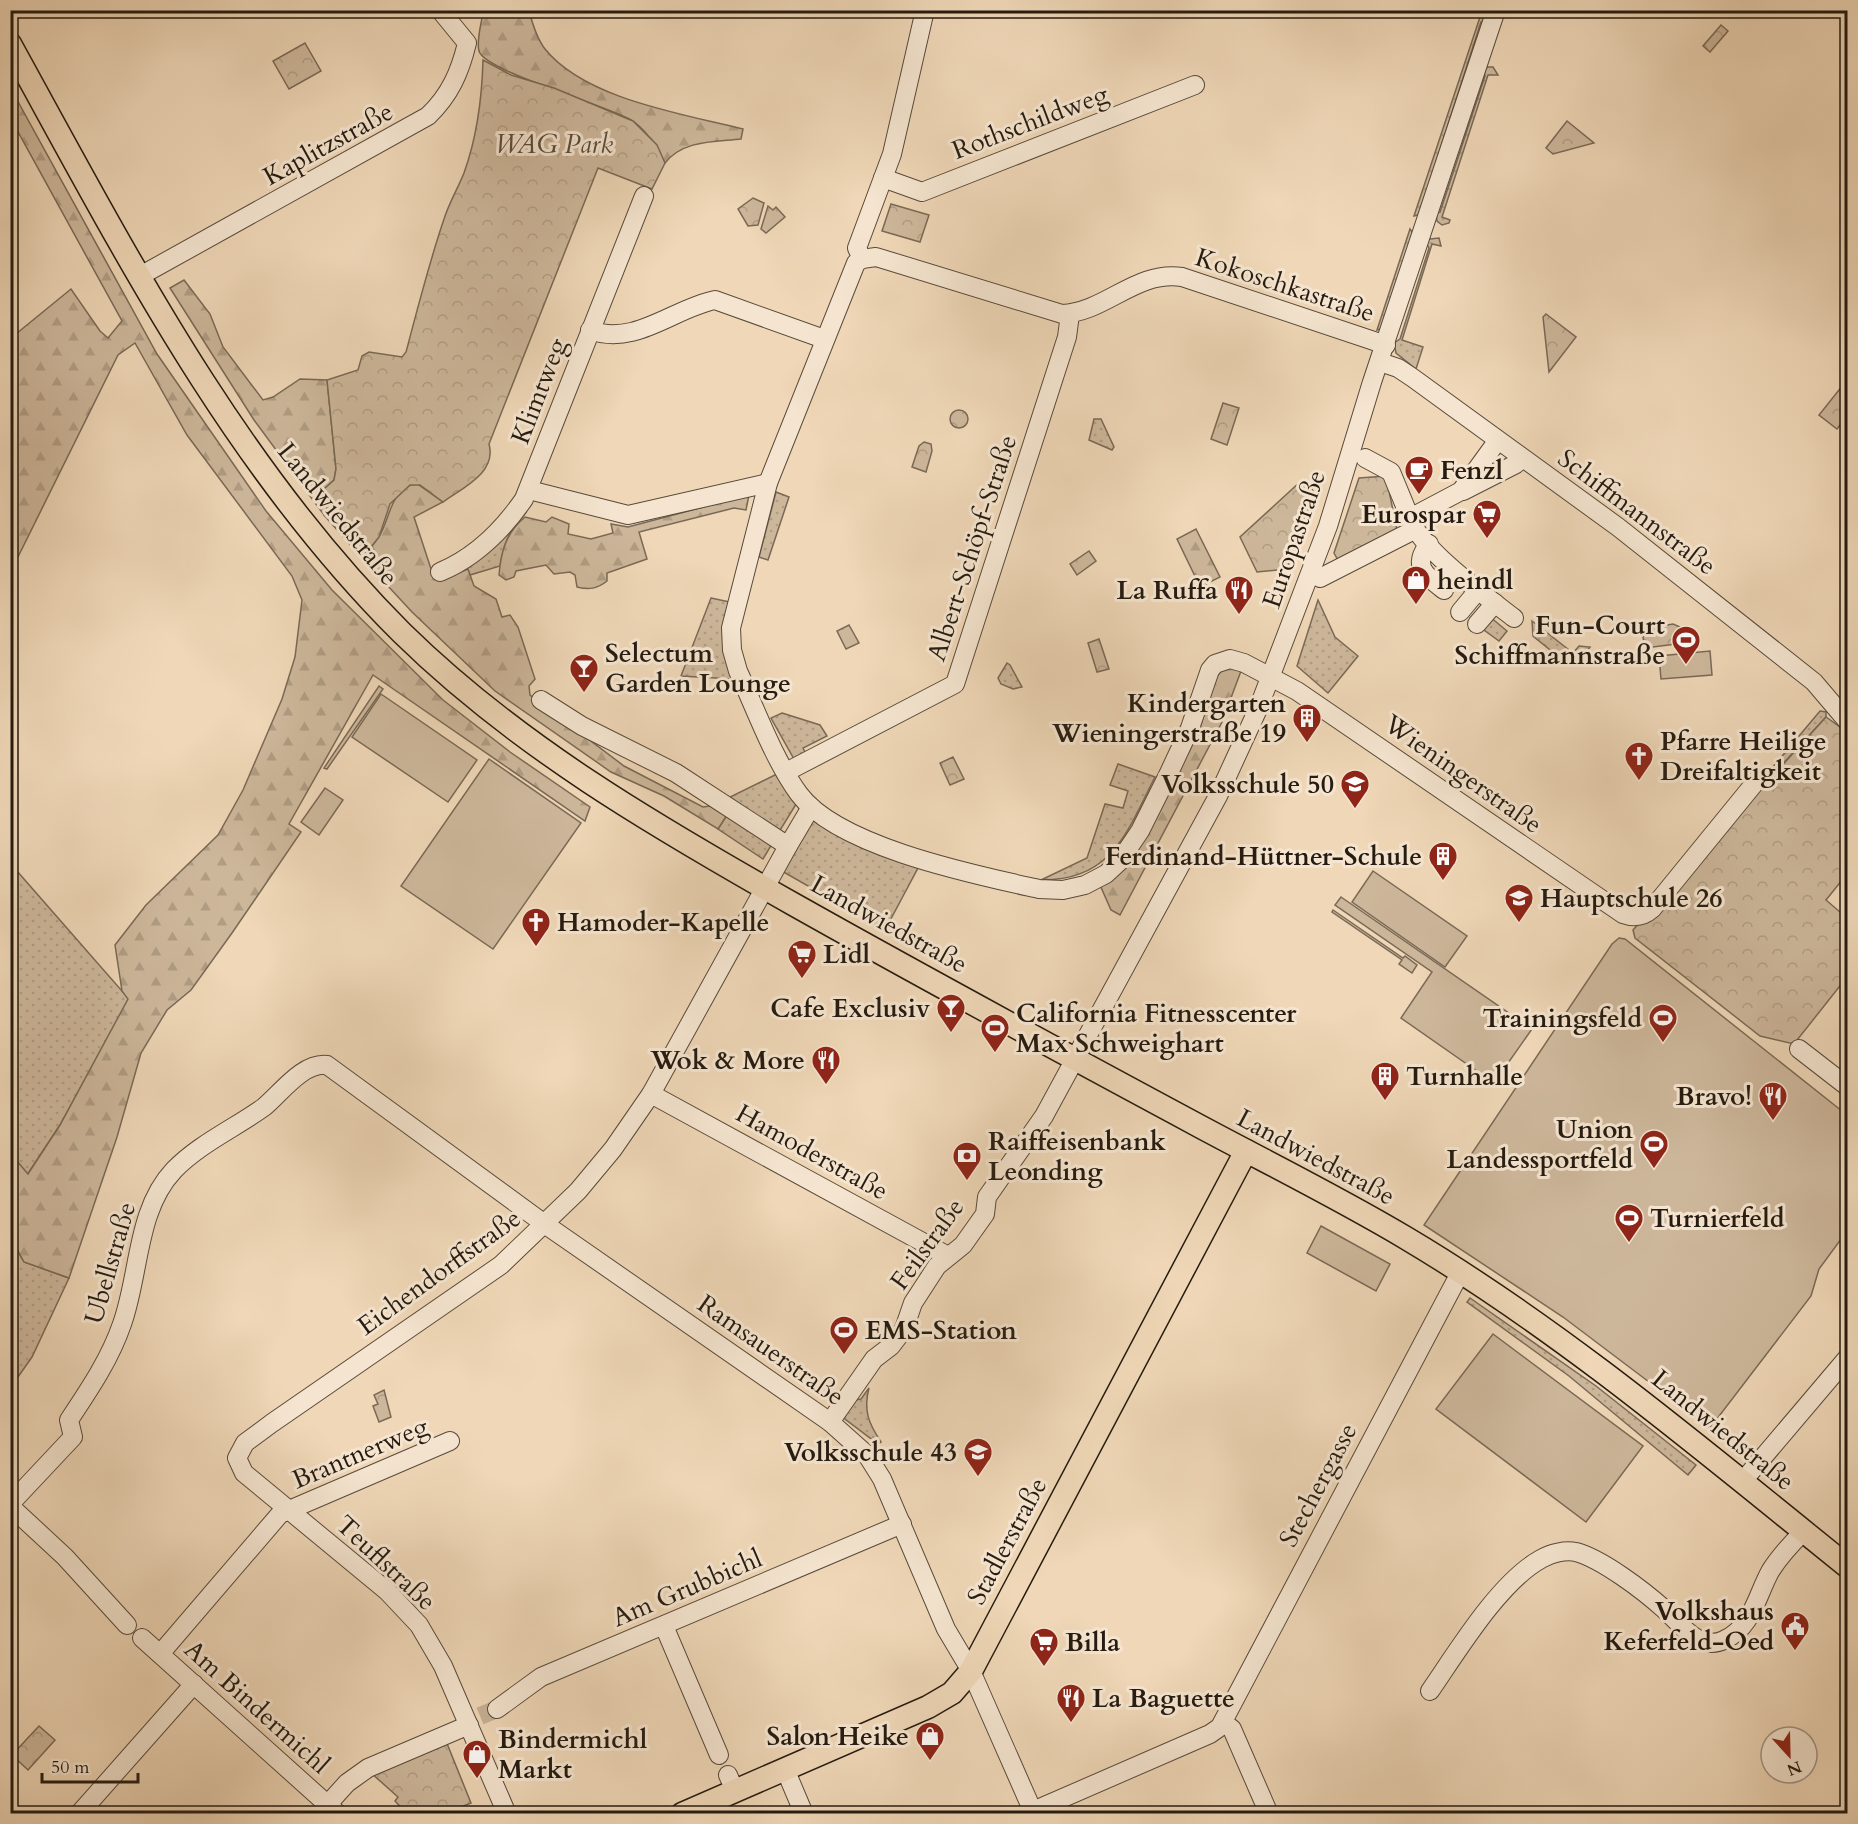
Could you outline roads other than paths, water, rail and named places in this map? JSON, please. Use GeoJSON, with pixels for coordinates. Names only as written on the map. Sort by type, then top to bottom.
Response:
{"type":"FeatureCollection","features":[{"type":"Feature","properties":{"kind":"main road","name":"Landwiedstraße"},"geometry":{"type":"LineString","coordinates":[[10,44],[140,276],[207,389],[271,479],[347,575],[400,630],[465,691],[560,762],[650,820],[765,888],[1410,1240],[1594,1364],[1848,1567]]}},
{"type":"Feature","properties":{"kind":"main road","name":"Stadlerstraße"},"geometry":{"type":"LineString","coordinates":[[682,1814],[731,1783],[785,1769],[940,1701],[952,1693],[971,1671],[1246,1151]]}},
{"type":"Feature","properties":{"kind":"street","name":"Kaplitzstraße"},"geometry":{"type":"LineString","coordinates":[[140,276],[428,116],[449,93],[461,66],[467,43],[440,10]]}},
{"type":"Feature","properties":{"kind":"street"},"geometry":{"type":"LineString","coordinates":[[925,10],[900,122],[883,178],[857,248],[862,258],[852,268],[768,483],[731,638],[738,671],[786,772],[799,794],[811,807],[840,828],[932,863],[1039,889],[1052,891],[1075,888],[1106,874],[1129,849],[1190,728],[1210,669],[1215,664],[1236,660],[1270,676]]}},
{"type":"Feature","properties":{"kind":"street","name":"Europastraße"},"geometry":{"type":"LineString","coordinates":[[1076,1058],[1218,796],[1270,676],[1328,526],[1496,10]]}},
{"type":"Feature","properties":{"kind":"street","name":"Rothschildweg"},"geometry":{"type":"LineString","coordinates":[[883,178],[922,192],[1195,85]]}},
{"type":"Feature","properties":{"kind":"street","name":"Klimtweg"},"geometry":{"type":"LineString","coordinates":[[440,572],[467,558],[494,537],[515,512],[529,490],[644,196]]}},
{"type":"Feature","properties":{"kind":"street","name":"Kokoschkastraße"},"geometry":{"type":"LineString","coordinates":[[862,258],[876,257],[1052,313],[1070,314],[1083,311],[1147,279],[1173,276],[1383,353]]}},
{"type":"Feature","properties":{"kind":"street"},"geometry":{"type":"LineString","coordinates":[[590,330],[600,334],[633,331],[656,325],[716,300],[824,339]]}},
{"type":"Feature","properties":{"kind":"street","name":"Albert-Schöpf-Straße"},"geometry":{"type":"LineString","coordinates":[[786,772],[955,684],[1067,337],[1070,314]]}},
{"type":"Feature","properties":{"kind":"street","name":"Schiffmannstraße"},"geometry":{"type":"LineString","coordinates":[[1383,353],[1398,368],[1587,502],[1814,682],[1848,722]]}},
{"type":"Feature","properties":{"kind":"street","name":"Europastraße"},"geometry":{"type":"LineString","coordinates":[[1320,578],[1412,524],[1461,491],[1493,447]]}},
{"type":"Feature","properties":{"kind":"street","name":"Europastraße"},"geometry":{"type":"LineString","coordinates":[[1365,458],[1391,472],[1412,524],[1429,544],[1457,572],[1514,618]]}},
{"type":"Feature","properties":{"kind":"street"},"geometry":{"type":"LineString","coordinates":[[1461,491],[1516,464]]}},
{"type":"Feature","properties":{"kind":"street"},"geometry":{"type":"LineString","coordinates":[[529,490],[628,515],[768,483]]}},
{"type":"Feature","properties":{"kind":"street"},"geometry":{"type":"LineString","coordinates":[[1429,544],[1422,552],[1420,564],[1425,575],[1441,593],[1457,572]]}},
{"type":"Feature","properties":{"kind":"street"},"geometry":{"type":"LineString","coordinates":[[1460,612],[1479,589]]}},
{"type":"Feature","properties":{"kind":"street"},"geometry":{"type":"LineString","coordinates":[[1477,624],[1495,603]]}},
{"type":"Feature","properties":{"kind":"street","name":"Wieningerstraße"},"geometry":{"type":"LineString","coordinates":[[1270,676],[1324,709],[1626,916],[1641,915],[1652,909],[1758,779]]}},
{"type":"Feature","properties":{"kind":"street"},"geometry":{"type":"LineString","coordinates":[[541,700],[582,726],[676,773],[788,846]]}},
{"type":"Feature","properties":{"kind":"street"},"geometry":{"type":"LineString","coordinates":[[765,888],[811,807]]}},
{"type":"Feature","properties":{"kind":"street","name":"Eichendorffstraße"},"geometry":{"type":"LineString","coordinates":[[240,1449],[312,1394],[501,1265],[546,1224],[608,1156],[651,1094],[765,888]]}},
{"type":"Feature","properties":{"kind":"street"},"geometry":{"type":"LineString","coordinates":[[1799,1049],[1848,1087]]}},
{"type":"Feature","properties":{"kind":"street","name":"Feilstraße"},"geometry":{"type":"LineString","coordinates":[[830,1422],[874,1359],[891,1346],[904,1329],[914,1303],[938,1266],[963,1245],[984,1216],[987,1197],[1035,1129],[1076,1058]]}},
{"type":"Feature","properties":{"kind":"street","name":"Ramsauerstraße"},"geometry":{"type":"LineString","coordinates":[[319,1064],[327,1065],[546,1224],[830,1422],[867,1455],[882,1479],[946,1629],[971,1671],[1034,1812]]}},
{"type":"Feature","properties":{"kind":"street","name":"Ubellstraße"},"geometry":{"type":"LineString","coordinates":[[10,1505],[73,1437],[69,1420],[102,1367],[122,1324],[150,1208],[160,1189],[174,1170],[192,1155],[264,1106],[304,1072],[319,1064]]}},
{"type":"Feature","properties":{"kind":"street","name":"Hamoderstraße"},"geometry":{"type":"LineString","coordinates":[[651,1094],[948,1256]]}},
{"type":"Feature","properties":{"kind":"street","name":"Stechergasse"},"geometry":{"type":"LineString","coordinates":[[1034,1812],[1210,1734],[1223,1722],[1460,1274]]}},
{"type":"Feature","properties":{"kind":"street"},"geometry":{"type":"LineString","coordinates":[[1742,1482],[1848,1357]]}},
{"type":"Feature","properties":{"kind":"street","name":"Brantnerweg"},"geometry":{"type":"LineString","coordinates":[[289,1511],[450,1441]]}},
{"type":"Feature","properties":{"kind":"street","name":"Teuflstraße"},"geometry":{"type":"LineString","coordinates":[[240,1449],[237,1458],[244,1473],[407,1610],[437,1652],[472,1721],[507,1814]]}},
{"type":"Feature","properties":{"kind":"street"},"geometry":{"type":"LineString","coordinates":[[10,1505],[65,1557],[127,1625]]}},
{"type":"Feature","properties":{"kind":"street"},"geometry":{"type":"LineString","coordinates":[[160,1654],[280,1514],[289,1511]]}},
{"type":"Feature","properties":{"kind":"street","name":"Am Grubbichl"},"geometry":{"type":"LineString","coordinates":[[497,1709],[541,1677],[902,1524]]}},
{"type":"Feature","properties":{"kind":"street"},"geometry":{"type":"LineString","coordinates":[[1430,1691],[1460,1647],[1511,1583],[1532,1565],[1550,1555],[1569,1551],[1595,1560],[1658,1604],[1693,1636],[1702,1641],[1716,1643],[1731,1637],[1741,1627],[1754,1610],[1773,1567],[1804,1532]]}},
{"type":"Feature","properties":{"kind":"street"},"geometry":{"type":"LineString","coordinates":[[664,1626],[719,1755]]}},
{"type":"Feature","properties":{"kind":"street","name":"Am Bindermichl"},"geometry":{"type":"LineString","coordinates":[[142,1638],[333,1809]]}},
{"type":"Feature","properties":{"kind":"street"},"geometry":{"type":"LineString","coordinates":[[78,1814],[194,1684]]}},
{"type":"Feature","properties":{"kind":"street"},"geometry":{"type":"LineString","coordinates":[[333,1809],[347,1783],[368,1768],[472,1721]]}},
{"type":"Feature","properties":{"kind":"street"},"geometry":{"type":"LineString","coordinates":[[1223,1722],[1232,1729],[1269,1814]]}},
{"type":"Feature","properties":{"kind":"street"},"geometry":{"type":"LineString","coordinates":[[785,1769],[804,1814]]}},
{"type":"Feature","properties":{"kind":"tunnel"},"geometry":{"type":"LineString","coordinates":[[480,1716],[497,1709]]}},
{"type":"Feature","properties":{"kind":"place","name":"Fenzl"},"geometry":{"type":"Point","coordinates":[1419,496]}},
{"type":"Feature","properties":{"kind":"place","name":"Eurospar"},"geometry":{"type":"Point","coordinates":[1487,540]}},
{"type":"Feature","properties":{"kind":"place","name":"heindl"},"geometry":{"type":"Point","coordinates":[1416,606]}},
{"type":"Feature","properties":{"kind":"place","name":"La Ruffa"},"geometry":{"type":"Point","coordinates":[1239,616]}},
{"type":"Feature","properties":{"kind":"place","name":"Fun-Court Schiffmannstraße"},"geometry":{"type":"Point","coordinates":[1686,666]}},
{"type":"Feature","properties":{"kind":"place","name":"Selectum Garden Lounge"},"geometry":{"type":"Point","coordinates":[584,694]}},
{"type":"Feature","properties":{"kind":"place","name":"Kindergarten Wieningerstraße 19"},"geometry":{"type":"Point","coordinates":[1307,744]}},
{"type":"Feature","properties":{"kind":"place","name":"Pfarre Heilige Dreifaltigkeit"},"geometry":{"type":"Point","coordinates":[1639,782]}},
{"type":"Feature","properties":{"kind":"place","name":"Volksschule 50"},"geometry":{"type":"Point","coordinates":[1355,810]}},
{"type":"Feature","properties":{"kind":"place","name":"Ferdinand-Hüttner-Schule"},"geometry":{"type":"Point","coordinates":[1443,882]}},
{"type":"Feature","properties":{"kind":"place","name":"Hauptschule 26"},"geometry":{"type":"Point","coordinates":[1519,924]}},
{"type":"Feature","properties":{"kind":"place","name":"Hamoder-Kapelle"},"geometry":{"type":"Point","coordinates":[536,948]}},
{"type":"Feature","properties":{"kind":"place","name":"Lidl"},"geometry":{"type":"Point","coordinates":[802,980]}},
{"type":"Feature","properties":{"kind":"place","name":"Cafe Exclusiv"},"geometry":{"type":"Point","coordinates":[951,1034]}},
{"type":"Feature","properties":{"kind":"place","name":"Trainingsfeld"},"geometry":{"type":"Point","coordinates":[1663,1044]}},
{"type":"Feature","properties":{"kind":"place","name":"California Fitnesscenter Max Schweighart"},"geometry":{"type":"Point","coordinates":[995,1054]}},
{"type":"Feature","properties":{"kind":"place","name":"Wok & More"},"geometry":{"type":"Point","coordinates":[826,1086]}},
{"type":"Feature","properties":{"kind":"place","name":"Turnhalle"},"geometry":{"type":"Point","coordinates":[1385,1102]}},
{"type":"Feature","properties":{"kind":"place","name":"Bravo!"},"geometry":{"type":"Point","coordinates":[1773,1122]}},
{"type":"Feature","properties":{"kind":"place","name":"Union Landessportfeld"},"geometry":{"type":"Point","coordinates":[1654,1170]}},
{"type":"Feature","properties":{"kind":"place","name":"Raiffeisenbank Leonding"},"geometry":{"type":"Point","coordinates":[967,1182]}},
{"type":"Feature","properties":{"kind":"place","name":"Turnierfeld"},"geometry":{"type":"Point","coordinates":[1629,1244]}},
{"type":"Feature","properties":{"kind":"place","name":"EMS-Station"},"geometry":{"type":"Point","coordinates":[844,1356]}},
{"type":"Feature","properties":{"kind":"place","name":"Volksschule 43"},"geometry":{"type":"Point","coordinates":[978,1478]}},
{"type":"Feature","properties":{"kind":"place","name":"Volkshaus Keferfeld-Oed"},"geometry":{"type":"Point","coordinates":[1795,1652]}},
{"type":"Feature","properties":{"kind":"place","name":"Billa"},"geometry":{"type":"Point","coordinates":[1044,1668]}},
{"type":"Feature","properties":{"kind":"place","name":"La Baguette"},"geometry":{"type":"Point","coordinates":[1071,1724]}},
{"type":"Feature","properties":{"kind":"place","name":"Salon Heike"},"geometry":{"type":"Point","coordinates":[930,1762]}},
{"type":"Feature","properties":{"kind":"place","name":"Bindermichl Markt"},"geometry":{"type":"Point","coordinates":[477,1780]}},
{"type":"Feature","properties":{"kind":"park label","name":"WAG Park"},"geometry":{"type":"Point","coordinates":[554,144]}}]}
